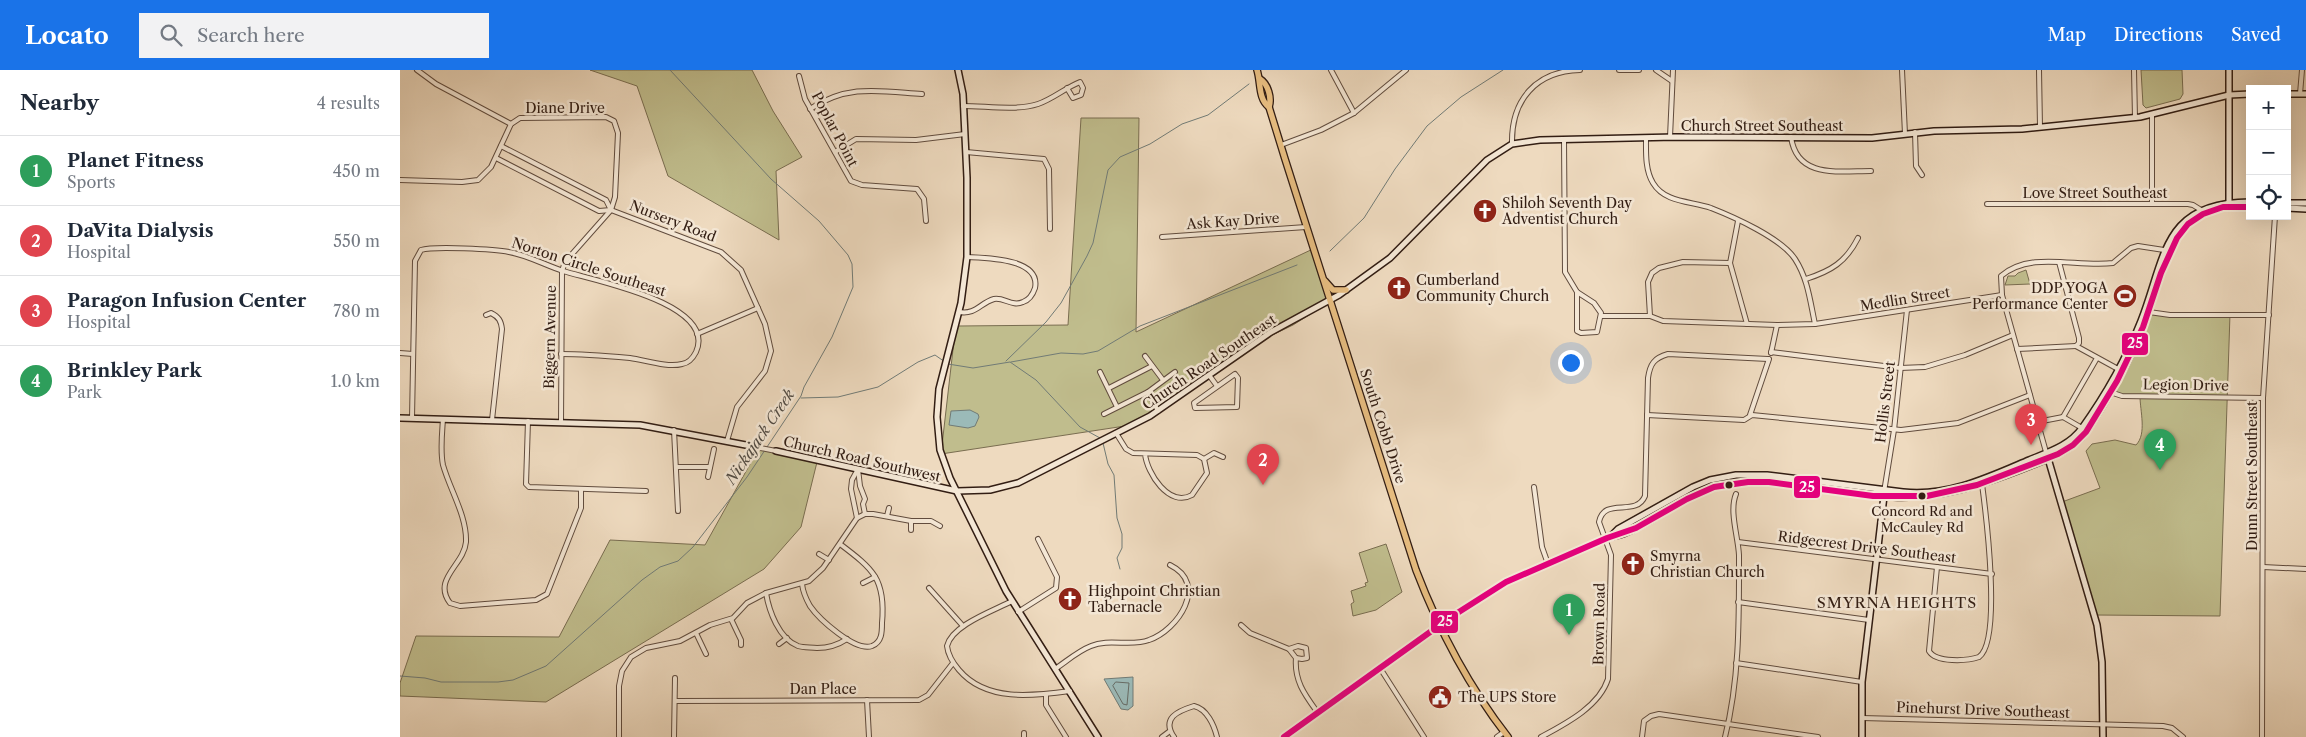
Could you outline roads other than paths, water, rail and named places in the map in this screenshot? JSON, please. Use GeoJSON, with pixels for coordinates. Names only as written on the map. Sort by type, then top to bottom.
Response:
{"type":"FeatureCollection","features":[{"type":"Feature","properties":{"kind":"main road","name":"South Cobb Drive"},"geometry":{"type":"LineString","coordinates":[[1257,70],[1260,79],[1265,82],[1271,101],[1270,107],[1306,227],[1416,570],[1439,626],[1471,684],[1506,734]]}},
{"type":"Feature","properties":{"kind":"main road"},"geometry":{"type":"LineString","coordinates":[[1322,278],[1333,290],[1346,290]]}},
{"type":"Feature","properties":{"kind":"street"},"geometry":{"type":"LineString","coordinates":[[418,70],[436,84],[511,124]]}},
{"type":"Feature","properties":{"kind":"street"},"geometry":{"type":"LineString","coordinates":[[958,70],[966,152],[967,257],[959,312],[943,371],[937,404],[938,435],[946,468],[1012,601],[1098,737]]}},
{"type":"Feature","properties":{"kind":"street"},"geometry":{"type":"LineString","coordinates":[[1332,70],[1354,113]]}},
{"type":"Feature","properties":{"kind":"street"},"geometry":{"type":"LineString","coordinates":[[1281,145],[1321,130],[1354,113],[1406,70]]}},
{"type":"Feature","properties":{"kind":"street"},"geometry":{"type":"LineString","coordinates":[[1512,144],[1515,119],[1525,94],[1543,79],[1557,73],[1580,70]]}},
{"type":"Feature","properties":{"kind":"street"},"geometry":{"type":"LineString","coordinates":[[1619,70],[1638,70]]}},
{"type":"Feature","properties":{"kind":"street"},"geometry":{"type":"LineString","coordinates":[[1656,70],[1672,81]]}},
{"type":"Feature","properties":{"kind":"street"},"geometry":{"type":"LineString","coordinates":[[1670,137],[1673,70]]}},
{"type":"Feature","properties":{"kind":"street"},"geometry":{"type":"LineString","coordinates":[[1902,70],[1905,134]]}},
{"type":"Feature","properties":{"kind":"street"},"geometry":{"type":"LineString","coordinates":[[2039,70],[2040,127]]}},
{"type":"Feature","properties":{"kind":"street"},"geometry":{"type":"LineString","coordinates":[[2134,70],[2135,118]]}},
{"type":"Feature","properties":{"kind":"street"},"geometry":{"type":"LineString","coordinates":[[2229,70],[2229,204]]}},
{"type":"Feature","properties":{"kind":"street"},"geometry":{"type":"LineString","coordinates":[[2302,70],[2303,94]]}},
{"type":"Feature","properties":{"kind":"street","name":"Poplar Point"},"geometry":{"type":"LineString","coordinates":[[799,76],[805,99],[851,180],[862,185],[917,189],[924,199],[926,221]]}},
{"type":"Feature","properties":{"kind":"street"},"geometry":{"type":"LineString","coordinates":[[963,106],[1018,107],[1037,104],[1055,96],[1067,88],[1080,82],[1082,88],[1081,95],[1073,98],[1067,88]]}},
{"type":"Feature","properties":{"kind":"street"},"geometry":{"type":"LineString","coordinates":[[810,109],[826,98],[850,91],[922,94]]}},
{"type":"Feature","properties":{"kind":"street","name":"Church Street Southeast"},"geometry":{"type":"LineString","coordinates":[[1329,301],[1402,247],[1487,160],[1512,144],[1529,141],[1670,137],[1872,138],[1915,132],[2040,127],[2135,118],[2229,95],[2246,94]]}},
{"type":"Feature","properties":{"kind":"street"},"geometry":{"type":"LineString","coordinates":[[2152,115],[2152,204]]}},
{"type":"Feature","properties":{"kind":"street","name":"Diane Drive"},"geometry":{"type":"LineString","coordinates":[[400,180],[470,182],[485,175],[496,158],[511,124],[520,118],[606,117],[614,122],[618,133],[615,197],[611,210]]}},
{"type":"Feature","properties":{"kind":"street"},"geometry":{"type":"LineString","coordinates":[[1915,132],[1916,166],[1922,175]]}},
{"type":"Feature","properties":{"kind":"street"},"geometry":{"type":"LineString","coordinates":[[835,152],[856,139],[916,140],[965,134]]}},
{"type":"Feature","properties":{"kind":"street"},"geometry":{"type":"LineString","coordinates":[[1791,137],[1795,153],[1804,163],[1815,169],[1871,171]]}},
{"type":"Feature","properties":{"kind":"street"},"geometry":{"type":"LineString","coordinates":[[1646,138],[1649,173],[1654,184],[1660,190],[1668,196],[1710,208],[1738,221],[1772,239],[1794,257],[1806,279],[1815,324]]}},
{"type":"Feature","properties":{"kind":"street"},"geometry":{"type":"LineString","coordinates":[[1564,140],[1565,272],[1576,292],[1577,331],[1581,333],[1597,332],[1602,316],[1594,303],[1576,292]]}},
{"type":"Feature","properties":{"kind":"street"},"geometry":{"type":"LineString","coordinates":[[496,158],[599,211],[611,210],[606,200],[501,146]]}},
{"type":"Feature","properties":{"kind":"street"},"geometry":{"type":"LineString","coordinates":[[966,152],[1044,159],[1048,169],[1050,229]]}},
{"type":"Feature","properties":{"kind":"street"},"geometry":{"type":"LineString","coordinates":[[1284,737],[1439,626],[1506,582],[1611,536],[1622,535],[1700,492],[1730,484],[1766,482],[1884,496],[1936,495],[1982,484],[2047,455],[2068,442],[2082,428],[2118,369],[2141,322],[2164,250],[2182,224],[2201,210],[2246,202]]}},
{"type":"Feature","properties":{"kind":"street"},"geometry":{"type":"LineString","coordinates":[[2291,203],[2306,203]]}},
{"type":"Feature","properties":{"kind":"street","name":"Love Street Southeast"},"geometry":{"type":"LineString","coordinates":[[1987,204],[2194,205],[2201,210]]}},
{"type":"Feature","properties":{"kind":"street"},"geometry":{"type":"LineString","coordinates":[[1611,536],[1618,528],[1687,490],[1710,480],[1729,476],[1767,475],[1917,493],[1962,486],[2070,448],[2082,437],[2130,356],[2149,312],[2168,252],[2177,237],[2202,214],[2229,204],[2246,206]]}},
{"type":"Feature","properties":{"kind":"street"},"geometry":{"type":"LineString","coordinates":[[2291,208],[2306,209]]}},
{"type":"Feature","properties":{"kind":"street","name":"Biggern Avenue"},"geometry":{"type":"LineString","coordinates":[[561,422],[562,270],[565,262],[611,210]]}},
{"type":"Feature","properties":{"kind":"street","name":"Nursery Road"},"geometry":{"type":"LineString","coordinates":[[611,210],[722,252],[741,270],[765,324],[771,351],[765,371],[737,407],[726,441]]}},
{"type":"Feature","properties":{"kind":"street","name":"Dunn Street Southeast"},"geometry":{"type":"LineString","coordinates":[[2262,737],[2263,398],[2274,220]]}},
{"type":"Feature","properties":{"kind":"street"},"geometry":{"type":"LineString","coordinates":[[1738,221],[1730,263],[1747,324]]}},
{"type":"Feature","properties":{"kind":"street","name":"Ask Kay Drive"},"geometry":{"type":"LineString","coordinates":[[1162,237],[1306,227]]}},
{"type":"Feature","properties":{"kind":"street"},"geometry":{"type":"LineString","coordinates":[[1806,279],[1827,272],[1837,266],[1849,255],[1858,238]]}},
{"type":"Feature","properties":{"kind":"street"},"geometry":{"type":"LineString","coordinates":[[2103,737],[2102,662],[2097,625],[2037,422],[2002,295],[2000,280],[2004,273],[2027,264],[2059,262],[2110,264],[2131,248],[2138,246],[2164,250]]}},
{"type":"Feature","properties":{"kind":"street","name":"Norton Circle Southeast"},"geometry":{"type":"LineString","coordinates":[[412,418],[415,261],[417,254],[422,250],[508,252],[664,303],[683,315],[697,334]]}},
{"type":"Feature","properties":{"kind":"street"},"geometry":{"type":"LineString","coordinates":[[959,312],[974,312],[992,300],[998,299],[1013,304],[1024,302],[1029,299],[1035,288],[1034,276],[1031,271],[1021,264],[967,257]]}},
{"type":"Feature","properties":{"kind":"street"},"geometry":{"type":"LineString","coordinates":[[1650,316],[1648,282],[1652,273],[1658,268],[1683,262],[1730,263]]}},
{"type":"Feature","properties":{"kind":"street"},"geometry":{"type":"LineString","coordinates":[[2059,262],[2079,338],[2079,343],[2076,346]]}},
{"type":"Feature","properties":{"kind":"street","name":"Medlin Street"},"geometry":{"type":"LineString","coordinates":[[1602,316],[1650,316],[1663,321],[1777,325],[1815,324],[2002,295]]}},
{"type":"Feature","properties":{"kind":"street","name":"Church Road Southeast"},"geometry":{"type":"LineString","coordinates":[[1100,441],[1158,411],[1271,332],[1329,301]]}},
{"type":"Feature","properties":{"kind":"street"},"geometry":{"type":"LineString","coordinates":[[561,354],[628,358],[679,365],[687,363],[695,354],[698,346],[697,334],[758,308]]}},
{"type":"Feature","properties":{"kind":"street","name":"Hollis Street"},"geometry":{"type":"LineString","coordinates":[[1884,496],[1894,430],[1907,310]]}},
{"type":"Feature","properties":{"kind":"street"},"geometry":{"type":"LineString","coordinates":[[2149,312],[2164,314],[2269,315]]}},
{"type":"Feature","properties":{"kind":"street"},"geometry":{"type":"LineString","coordinates":[[486,315],[491,313],[498,317],[502,323],[492,420]]}},
{"type":"Feature","properties":{"kind":"street"},"geometry":{"type":"LineString","coordinates":[[1768,359],[1668,354],[1655,358],[1649,370],[1646,415],[1744,420],[1750,415],[1771,352],[1777,325]]}},
{"type":"Feature","properties":{"kind":"street"},"geometry":{"type":"LineString","coordinates":[[1771,352],[1900,368],[1925,367],[1965,355],[2013,335]]}},
{"type":"Feature","properties":{"kind":"street"},"geometry":{"type":"LineString","coordinates":[[2017,349],[2076,346],[2118,369]]}},
{"type":"Feature","properties":{"kind":"street"},"geometry":{"type":"LineString","coordinates":[[400,354],[413,354]]}},
{"type":"Feature","properties":{"kind":"street"},"geometry":{"type":"LineString","coordinates":[[1144,356],[1163,380]]}},
{"type":"Feature","properties":{"kind":"street"},"geometry":{"type":"LineString","coordinates":[[2063,416],[2098,358]]}},
{"type":"Feature","properties":{"kind":"street"},"geometry":{"type":"LineString","coordinates":[[1109,388],[1152,366]]}},
{"type":"Feature","properties":{"kind":"street"},"geometry":{"type":"LineString","coordinates":[[1100,372],[1117,407]]}},
{"type":"Feature","properties":{"kind":"street"},"geometry":{"type":"LineString","coordinates":[[1104,414],[1148,392],[1175,372]]}},
{"type":"Feature","properties":{"kind":"street"},"geometry":{"type":"LineString","coordinates":[[1235,374],[1238,378],[1237,407],[1195,408],[1194,403],[1217,386],[1235,374]]}},
{"type":"Feature","properties":{"kind":"street"},"geometry":{"type":"LineString","coordinates":[[1209,375],[1217,386]]}},
{"type":"Feature","properties":{"kind":"street"},"geometry":{"type":"LineString","coordinates":[[1148,392],[1158,411]]}},
{"type":"Feature","properties":{"kind":"street","name":"Legion Drive"},"geometry":{"type":"LineString","coordinates":[[2110,392],[2122,396],[2263,398]]}},
{"type":"Feature","properties":{"kind":"street"},"geometry":{"type":"LineString","coordinates":[[1750,415],[1894,430],[1958,422],[2030,395]]}},
{"type":"Feature","properties":{"kind":"street","name":"Brown Road"},"geometry":{"type":"LineString","coordinates":[[1541,737],[1558,728],[1596,700],[1606,684],[1610,667],[1611,562],[1609,549],[1599,525],[1602,513],[1609,508],[1636,507],[1641,504],[1645,496],[1646,415]]}},
{"type":"Feature","properties":{"kind":"street"},"geometry":{"type":"LineString","coordinates":[[2037,422],[2063,416],[2082,428]]}},
{"type":"Feature","properties":{"kind":"street","name":"Church Road Southwest"},"geometry":{"type":"LineString","coordinates":[[400,418],[640,425],[776,451],[957,492],[990,490],[1018,483],[1100,441]]}},
{"type":"Feature","properties":{"kind":"street"},"geometry":{"type":"LineString","coordinates":[[443,419],[442,456],[461,516],[466,542],[463,552],[446,580],[444,590],[450,603],[460,606],[536,600],[547,594],[581,508],[581,489]]}},
{"type":"Feature","properties":{"kind":"street"},"geometry":{"type":"LineString","coordinates":[[528,421],[527,486],[646,491]]}},
{"type":"Feature","properties":{"kind":"street"},"geometry":{"type":"LineString","coordinates":[[674,430],[678,511]]}},
{"type":"Feature","properties":{"kind":"street"},"geometry":{"type":"LineString","coordinates":[[1116,433],[1126,449],[1133,453],[1194,454],[1204,459]]}},
{"type":"Feature","properties":{"kind":"street"},"geometry":{"type":"LineString","coordinates":[[708,477],[714,449]]}},
{"type":"Feature","properties":{"kind":"street"},"geometry":{"type":"LineString","coordinates":[[1204,459],[1214,453],[1223,457]]}},
{"type":"Feature","properties":{"kind":"street"},"geometry":{"type":"LineString","coordinates":[[1145,454],[1148,468],[1156,482],[1171,494],[1182,498],[1192,495],[1206,476],[1204,459]]}},
{"type":"Feature","properties":{"kind":"street"},"geometry":{"type":"LineString","coordinates":[[677,467],[710,467]]}},
{"type":"Feature","properties":{"kind":"street"},"geometry":{"type":"LineString","coordinates":[[857,518],[853,504],[852,480],[858,469]]}},
{"type":"Feature","properties":{"kind":"street"},"geometry":{"type":"LineString","coordinates":[[858,469],[860,486],[865,499],[863,504],[865,514]]}},
{"type":"Feature","properties":{"kind":"street"},"geometry":{"type":"LineString","coordinates":[[1937,567],[1928,647],[1930,654],[1938,657],[1975,659],[1986,651],[1992,574],[1982,484]]}},
{"type":"Feature","properties":{"kind":"street"},"geometry":{"type":"LineString","coordinates":[[1534,487],[1542,542],[1548,564]]}},
{"type":"Feature","properties":{"kind":"street"},"geometry":{"type":"LineString","coordinates":[[1725,737],[1734,694],[1736,663],[1738,542],[1733,504],[1736,494]]}},
{"type":"Feature","properties":{"kind":"street"},"geometry":{"type":"LineString","coordinates":[[1862,737],[1862,682],[1884,496]]}},
{"type":"Feature","properties":{"kind":"street"},"geometry":{"type":"LineString","coordinates":[[853,504],[863,504]]}},
{"type":"Feature","properties":{"kind":"street"},"geometry":{"type":"LineString","coordinates":[[887,516],[889,508]]}},
{"type":"Feature","properties":{"kind":"street"},"geometry":{"type":"LineString","coordinates":[[619,737],[619,686],[622,672],[631,657],[640,651],[680,641],[710,625],[737,615],[751,600],[766,593],[802,584],[819,574],[857,518],[865,514],[912,521],[928,521],[940,526]]}},
{"type":"Feature","properties":{"kind":"street"},"geometry":{"type":"LineString","coordinates":[[928,514],[928,521]]}},
{"type":"Feature","properties":{"kind":"street"},"geometry":{"type":"LineString","coordinates":[[911,530],[912,521]]}},
{"type":"Feature","properties":{"kind":"street"},"geometry":{"type":"LineString","coordinates":[[1018,612],[1056,588],[1057,577],[1038,539]]}},
{"type":"Feature","properties":{"kind":"street","name":"Ridgecrest Drive Southeast"},"geometry":{"type":"LineString","coordinates":[[1738,542],[1992,574]]}},
{"type":"Feature","properties":{"kind":"street"},"geometry":{"type":"LineString","coordinates":[[802,584],[806,598],[813,610],[847,639],[864,647],[876,644],[880,638],[883,598],[871,570],[861,559],[840,544]]}},
{"type":"Feature","properties":{"kind":"street"},"geometry":{"type":"LineString","coordinates":[[819,554],[829,560]]}},
{"type":"Feature","properties":{"kind":"street"},"geometry":{"type":"LineString","coordinates":[[1055,669],[1093,645],[1146,641],[1156,637],[1166,628],[1182,612],[1188,597],[1188,585],[1184,574],[1170,565]]}},
{"type":"Feature","properties":{"kind":"street"},"geometry":{"type":"LineString","coordinates":[[871,570],[877,566]]}},
{"type":"Feature","properties":{"kind":"street"},"geometry":{"type":"LineString","coordinates":[[2263,567],[2306,569]]}},
{"type":"Feature","properties":{"kind":"street"},"geometry":{"type":"LineString","coordinates":[[863,583],[875,577]]}},
{"type":"Feature","properties":{"kind":"street"},"geometry":{"type":"LineString","coordinates":[[929,588],[963,626]]}},
{"type":"Feature","properties":{"kind":"street"},"geometry":{"type":"LineString","coordinates":[[766,593],[770,610],[787,638],[799,646],[821,648],[836,645],[847,639]]}},
{"type":"Feature","properties":{"kind":"street"},"geometry":{"type":"LineString","coordinates":[[1012,601],[963,626],[950,637],[947,646],[954,663],[969,679],[988,689],[1016,695],[1070,691]]}},
{"type":"Feature","properties":{"kind":"street"},"geometry":{"type":"LineString","coordinates":[[1738,602],[1869,620]]}},
{"type":"Feature","properties":{"kind":"street"},"geometry":{"type":"LineString","coordinates":[[731,618],[741,640],[741,645]]}},
{"type":"Feature","properties":{"kind":"street"},"geometry":{"type":"LineString","coordinates":[[1241,625],[1250,633],[1289,649],[1296,658],[1295,672],[1300,686],[1318,713]]}},
{"type":"Feature","properties":{"kind":"street"},"geometry":{"type":"LineString","coordinates":[[696,633],[706,654]]}},
{"type":"Feature","properties":{"kind":"street"},"geometry":{"type":"LineString","coordinates":[[779,644],[787,638]]}},
{"type":"Feature","properties":{"kind":"street"},"geometry":{"type":"LineString","coordinates":[[1289,649],[1304,646],[1308,655],[1305,659],[1296,658]]}},
{"type":"Feature","properties":{"kind":"street","name":"Dan Place"},"geometry":{"type":"LineString","coordinates":[[675,701],[919,700],[928,695],[954,663]]}},
{"type":"Feature","properties":{"kind":"street"},"geometry":{"type":"LineString","coordinates":[[1736,663],[1862,682]]}},
{"type":"Feature","properties":{"kind":"street"},"geometry":{"type":"LineString","coordinates":[[1380,668],[1424,737]]}},
{"type":"Feature","properties":{"kind":"street"},"geometry":{"type":"LineString","coordinates":[[674,737],[675,678]]}},
{"type":"Feature","properties":{"kind":"street"},"geometry":{"type":"LineString","coordinates":[[1046,694],[1046,705],[1066,737]]}},
{"type":"Feature","properties":{"kind":"street"},"geometry":{"type":"LineString","coordinates":[[867,700],[869,737]]}},
{"type":"Feature","properties":{"kind":"street"},"geometry":{"type":"LineString","coordinates":[[1174,737],[1168,727],[1172,718],[1190,707],[1197,706],[1209,719],[1217,737]]}},
{"type":"Feature","properties":{"kind":"street"},"geometry":{"type":"LineString","coordinates":[[1642,737],[1644,721],[1651,716],[1659,714],[1818,737]]}},
{"type":"Feature","properties":{"kind":"street","name":"Pinehurst Drive Southeast"},"geometry":{"type":"LineString","coordinates":[[1862,718],[2163,726],[2172,728],[2183,737]]}},
{"type":"Feature","properties":{"kind":"street"},"geometry":{"type":"LineString","coordinates":[[1162,737],[1170,731]]}},
{"type":"Feature","properties":{"kind":"street"},"geometry":{"type":"LineString","coordinates":[[1497,737],[1506,734]]}},
{"type":"Feature","properties":{"kind":"water"},"geometry":{"type":"Polygon","coordinates":[[[970,410],[978,414],[979,417],[975,426],[968,428],[949,425],[951,411],[970,410]]]}},
{"type":"Feature","properties":{"kind":"water"},"geometry":{"type":"Polygon","coordinates":[[[1133,677],[1133,706],[1128,710],[1121,709],[1104,679],[1133,677]]]}},
{"type":"Feature","properties":{"kind":"waterway","name":"Nickajack Creek"},"geometry":{"type":"LineString","coordinates":[[400,676],[425,678],[441,682],[498,682],[513,680],[546,666],[642,580],[660,567],[678,561],[693,547],[747,477],[801,396],[804,387],[832,337],[853,287],[852,264],[848,255],[819,221],[771,179],[670,70]]}},
{"type":"Feature","properties":{"kind":"waterway"},"geometry":{"type":"LineString","coordinates":[[1330,251],[1364,218],[1395,169],[1427,126],[1461,97],[1503,70]]}},
{"type":"Feature","properties":{"kind":"waterway"},"geometry":{"type":"LineString","coordinates":[[1006,361],[1046,322],[1061,303],[1087,256],[1093,243],[1108,170],[1120,157],[1150,144],[1182,124],[1208,115],[1249,84]]}},
{"type":"Feature","properties":{"kind":"waterway"},"geometry":{"type":"LineString","coordinates":[[1011,362],[1061,353],[1083,354],[1098,351],[1140,326],[1297,265]]}},
{"type":"Feature","properties":{"kind":"waterway"},"geometry":{"type":"LineString","coordinates":[[801,398],[838,397],[878,387],[918,362],[935,355],[945,362]]}},
{"type":"Feature","properties":{"kind":"waterway"},"geometry":{"type":"LineString","coordinates":[[948,364],[973,368],[1010,362],[1036,380],[1080,427],[1100,438]]}},
{"type":"Feature","properties":{"kind":"waterway"},"geometry":{"type":"LineString","coordinates":[[1103,443],[1108,464],[1114,475],[1117,518],[1122,534],[1122,548],[1117,558],[1120,569]]}},
{"type":"Feature","properties":{"kind":"place","name":"Shiloh Seventh Day Adventist Church"},"geometry":{"type":"Point","coordinates":[1485,211]}},
{"type":"Feature","properties":{"kind":"place","name":"Cumberland Community Church"},"geometry":{"type":"Point","coordinates":[1399,288]}},
{"type":"Feature","properties":{"kind":"place","name":"DDP YOGA Performance Center"},"geometry":{"type":"Point","coordinates":[2125,296]}},
{"type":"Feature","properties":{"kind":"place","name":"Paragon Infusion Center"},"geometry":{"type":"Point","coordinates":[2031,445]}},
{"type":"Feature","properties":{"kind":"place","name":"Brinkley Park"},"geometry":{"type":"Point","coordinates":[2160,470]}},
{"type":"Feature","properties":{"kind":"place","name":"DaVita Dialysis"},"geometry":{"type":"Point","coordinates":[1263,485]}},
{"type":"Feature","properties":{"kind":"place","name":"Concord Rd and McCauley Rd"},"geometry":{"type":"Point","coordinates":[1922,496]}},
{"type":"Feature","properties":{"kind":"place","name":"Smyrna Christian Church"},"geometry":{"type":"Point","coordinates":[1633,564]}},
{"type":"Feature","properties":{"kind":"place","name":"Highpoint Christian Tabernacle"},"geometry":{"type":"Point","coordinates":[1070,599]}},
{"type":"Feature","properties":{"kind":"place","name":"Planet Fitness"},"geometry":{"type":"Point","coordinates":[1569,635]}},
{"type":"Feature","properties":{"kind":"place","name":"The UPS Store"},"geometry":{"type":"Point","coordinates":[1440,697]}},
{"type":"Feature","properties":{"kind":"district","name":"SMYRNA HEIGHTS"},"geometry":{"type":"Point","coordinates":[1897,603]}}]}
